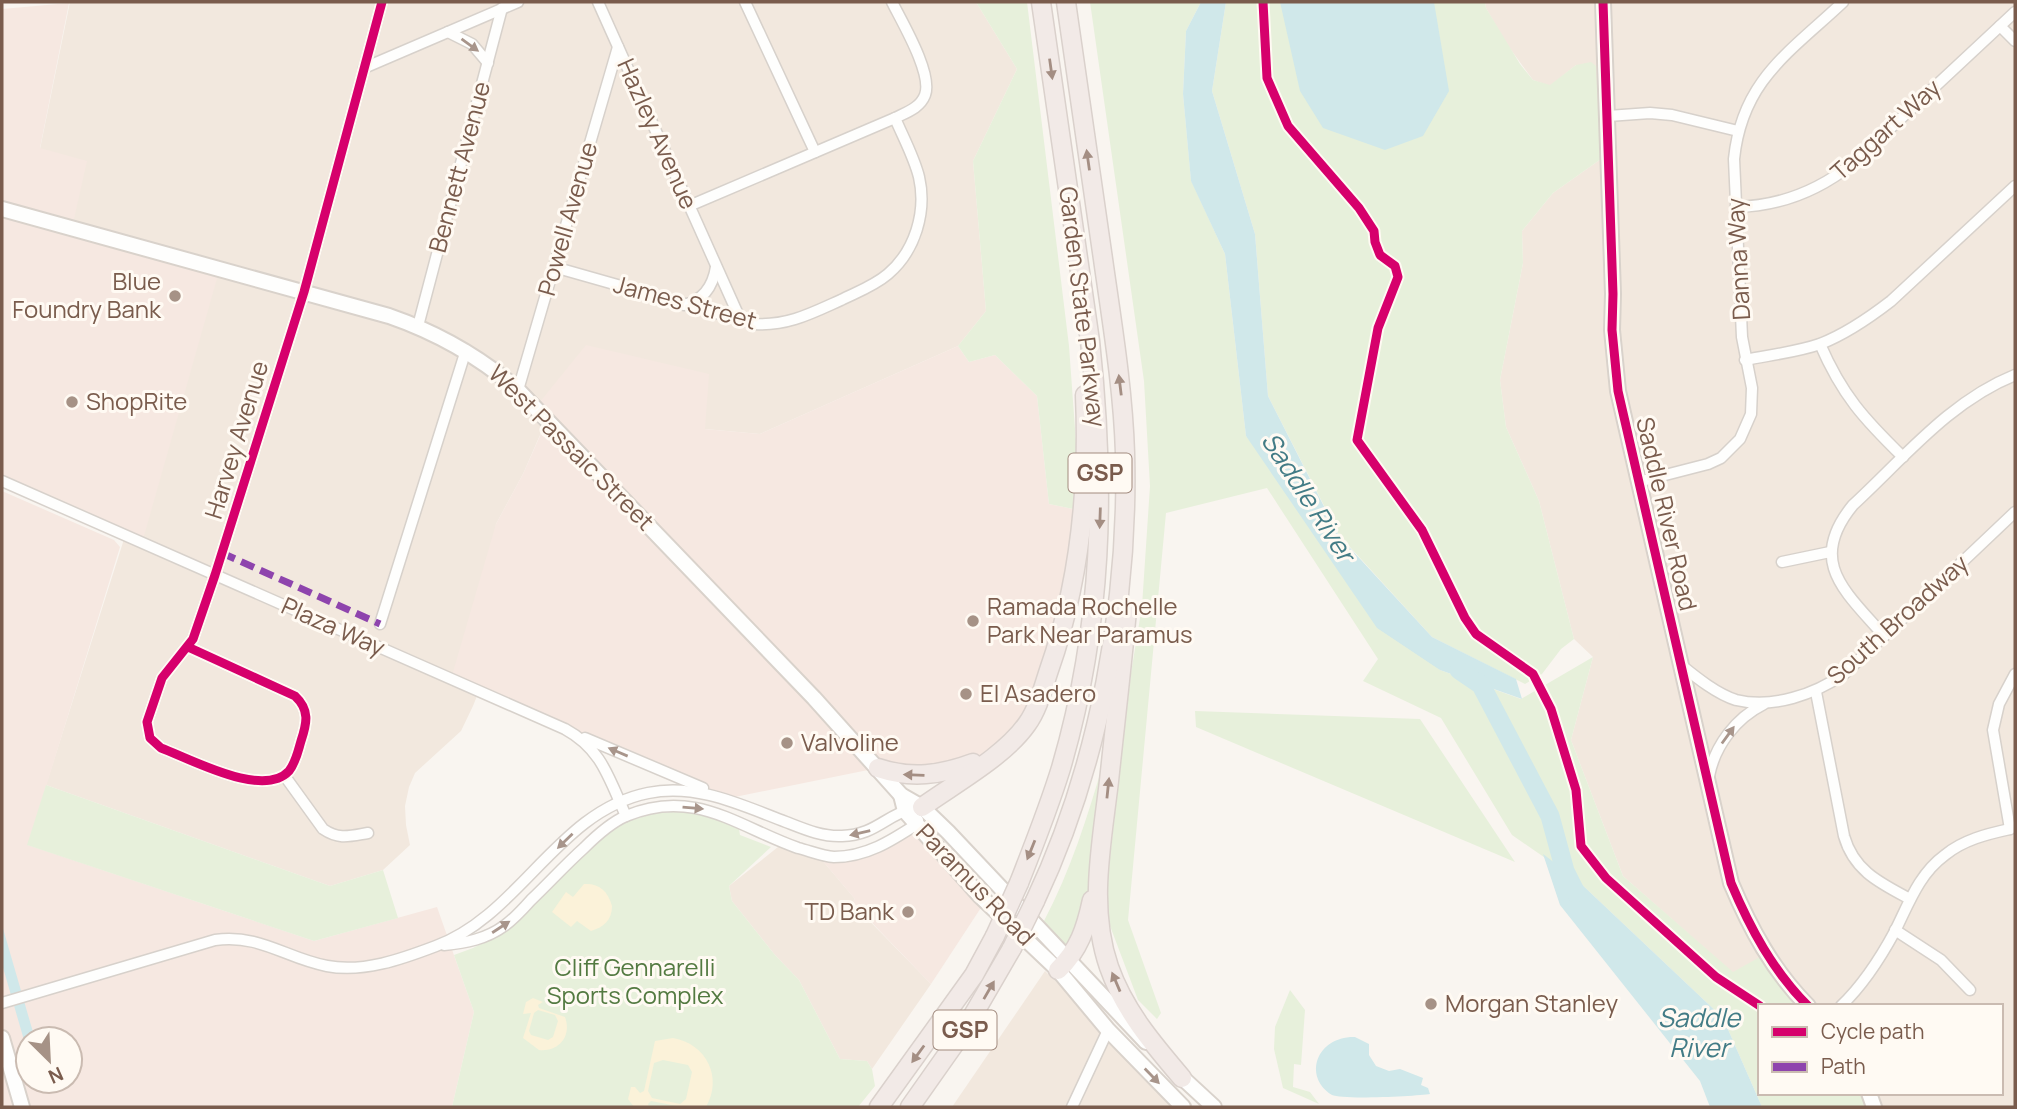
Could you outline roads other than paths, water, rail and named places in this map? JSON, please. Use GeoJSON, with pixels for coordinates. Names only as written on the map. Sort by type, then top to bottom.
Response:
{"type":"FeatureCollection","features":[{"type":"Feature","properties":{"kind":"highway","name":"Garden State Parkway"},"geometry":{"type":"LineString","coordinates":[[880,1107],[974,975],[995,936],[1044,818],[1075,715],[1086,663],[1099,556],[1101,502],[1096,394],[1041,2]]}},
{"type":"Feature","properties":{"kind":"highway","name":"Garden State Parkway"},"geometry":{"type":"LineString","coordinates":[[910,1107],[965,1029],[1012,948],[1035,901],[1066,826],[1083,774],[1099,709],[1115,618],[1122,563],[1125,453],[1115,344],[1066,2]]}},
{"type":"Feature","properties":{"kind":"highway"},"geometry":{"type":"LineString","coordinates":[[915,814],[1014,740],[1028,723],[1057,649],[1077,564],[1085,478],[1086,437],[1074,231]]}},
{"type":"Feature","properties":{"kind":"highway"},"geometry":{"type":"LineString","coordinates":[[1063,965],[1076,950],[1087,924],[1100,855],[1131,578],[1130,513],[1125,453]]}},
{"type":"Feature","properties":{"kind":"highway"},"geometry":{"type":"LineString","coordinates":[[878,768],[902,774],[934,774],[996,754]]}},
{"type":"Feature","properties":{"kind":"highway"},"geometry":{"type":"LineString","coordinates":[[1100,855],[1098,912],[1109,966],[1132,1014],[1182,1078]]}},
{"type":"Feature","properties":{"kind":"main road","name":"Saddle River Road"},"geometry":{"type":"LineString","coordinates":[[1603,2],[1614,361],[1618,391],[1731,883],[1745,916],[1776,968],[1806,1004]]}},
{"type":"Feature","properties":{"kind":"main road","name":"West Passaic Street"},"geometry":{"type":"LineString","coordinates":[[2,209],[390,316],[418,326],[466,350],[518,390],[862,750]]}},
{"type":"Feature","properties":{"kind":"main road","name":"Paramus Road"},"geometry":{"type":"LineString","coordinates":[[862,750],[915,814],[1063,965]]}},
{"type":"Feature","properties":{"kind":"main road"},"geometry":{"type":"LineString","coordinates":[[1063,965],[1108,1030],[1183,1107]]}},
{"type":"Feature","properties":{"kind":"main road"},"geometry":{"type":"LineString","coordinates":[[1063,965],[1214,1107]]}},
{"type":"Feature","properties":{"kind":"main road"},"geometry":{"type":"LineString","coordinates":[[2,1038],[22,1107]]}},
{"type":"Feature","properties":{"kind":"street","name":"Harvey Avenue"},"geometry":{"type":"LineString","coordinates":[[284,775],[269,781],[245,780],[161,748],[150,738],[147,722],[169,668],[188,647],[196,633],[215,575],[304,292],[382,2]]}},
{"type":"Feature","properties":{"kind":"street"},"geometry":{"type":"LineString","coordinates":[[364,68],[518,2]]}},
{"type":"Feature","properties":{"kind":"street","name":"Hazley Avenue"},"geometry":{"type":"LineString","coordinates":[[598,2],[741,321]]}},
{"type":"Feature","properties":{"kind":"street"},"geometry":{"type":"LineString","coordinates":[[746,2],[816,152]]}},
{"type":"Feature","properties":{"kind":"street"},"geometry":{"type":"LineString","coordinates":[[689,206],[895,118],[914,109],[921,102],[927,86],[924,71],[892,2]]}},
{"type":"Feature","properties":{"kind":"street","name":"Danna Way"},"geometry":{"type":"LineString","coordinates":[[1638,482],[1708,464],[1721,458],[1740,439],[1747,427],[1753,401],[1745,360],[1736,207],[1734,159],[1738,131],[1751,97],[1761,81],[1843,2]]}},
{"type":"Feature","properties":{"kind":"street","name":"Bennett Avenue"},"geometry":{"type":"LineString","coordinates":[[418,326],[502,8]]}},
{"type":"Feature","properties":{"kind":"street","name":"Taggart Way"},"geometry":{"type":"LineString","coordinates":[[1736,207],[1755,207],[1779,202],[1809,192],[1837,176],[2015,12]]}},
{"type":"Feature","properties":{"kind":"street"},"geometry":{"type":"LineString","coordinates":[[2000,26],[2015,41]]}},
{"type":"Feature","properties":{"kind":"street"},"geometry":{"type":"LineString","coordinates":[[448,32],[472,44],[488,63]]}},
{"type":"Feature","properties":{"kind":"street","name":"Powell Avenue"},"geometry":{"type":"LineString","coordinates":[[518,390],[618,47]]}},
{"type":"Feature","properties":{"kind":"street"},"geometry":{"type":"LineString","coordinates":[[1608,116],[1672,115],[1738,131]]}},
{"type":"Feature","properties":{"kind":"street","name":"James Street"},"geometry":{"type":"LineString","coordinates":[[554,267],[741,321],[771,325],[803,318],[873,285],[898,264],[915,237],[920,220],[921,191],[913,160],[895,118]]}},
{"type":"Feature","properties":{"kind":"street"},"geometry":{"type":"LineString","coordinates":[[1745,360],[1820,344],[1852,328],[1891,301],[2015,186]]}},
{"type":"Feature","properties":{"kind":"street"},"geometry":{"type":"LineString","coordinates":[[684,305],[710,289],[717,267]]}},
{"type":"Feature","properties":{"kind":"street"},"geometry":{"type":"LineString","coordinates":[[1820,344],[1852,404],[1903,457]]}},
{"type":"Feature","properties":{"kind":"street"},"geometry":{"type":"LineString","coordinates":[[380,624],[466,350]]}},
{"type":"Feature","properties":{"kind":"street"},"geometry":{"type":"LineString","coordinates":[[1884,636],[1833,572],[1830,552],[1846,514],[1960,405],[1980,391],[2015,375]]}},
{"type":"Feature","properties":{"kind":"street","name":"Plaza Way"},"geometry":{"type":"LineString","coordinates":[[2,481],[565,729],[579,737],[595,752],[626,816]]}},
{"type":"Feature","properties":{"kind":"street","name":"South Broadway"},"geometry":{"type":"LineString","coordinates":[[1681,665],[1721,693],[1735,699],[1767,702],[1816,692],[1844,674],[2015,512]]}},
{"type":"Feature","properties":{"kind":"street"},"geometry":{"type":"LineString","coordinates":[[1782,562],[1830,552]]}},
{"type":"Feature","properties":{"kind":"street"},"geometry":{"type":"LineString","coordinates":[[188,647],[295,696],[300,701],[305,708],[307,724],[295,762],[284,775],[323,829],[331,835],[342,838],[368,833]]}},
{"type":"Feature","properties":{"kind":"street"},"geometry":{"type":"LineString","coordinates":[[1844,1004],[1879,957],[1920,881],[1946,853],[1979,837],[2013,830],[1993,730],[1999,704],[2015,674]]}},
{"type":"Feature","properties":{"kind":"street"},"geometry":{"type":"LineString","coordinates":[[1816,692],[1844,836],[1851,855],[1868,876],[1910,900]]}},
{"type":"Feature","properties":{"kind":"street","name":"South Broadway"},"geometry":{"type":"LineString","coordinates":[[1708,782],[1715,755],[1728,734],[1741,718],[1767,702]]}},
{"type":"Feature","properties":{"kind":"street"},"geometry":{"type":"LineString","coordinates":[[565,729],[725,799],[822,835],[860,834],[915,814]]}},
{"type":"Feature","properties":{"kind":"street"},"geometry":{"type":"LineString","coordinates":[[5,1003],[198,945],[231,938],[246,939],[326,966],[343,968],[382,964],[462,935],[494,911],[595,814],[619,801],[667,789],[692,790],[725,799]]}},
{"type":"Feature","properties":{"kind":"street"},"geometry":{"type":"LineString","coordinates":[[437,946],[466,943],[505,926],[594,838],[626,816],[649,809],[702,808],[727,816],[783,842],[833,857],[871,851],[892,841],[915,814]]}},
{"type":"Feature","properties":{"kind":"street"},"geometry":{"type":"LineString","coordinates":[[532,874],[544,887]]}},
{"type":"Feature","properties":{"kind":"street"},"geometry":{"type":"LineString","coordinates":[[1895,930],[1941,960],[1970,990]]}},
{"type":"Feature","properties":{"kind":"street"},"geometry":{"type":"LineString","coordinates":[[1072,1107],[1108,1030]]}},
{"type":"Feature","properties":{"kind":"water","name":"Saddle River"},"geometry":{"type":"Polygon","coordinates":[[[1201,2],[1226,2],[1212,91],[1255,234],[1268,396],[1339,536],[1432,637],[1516,679],[1522,699],[1440,670],[1377,628],[1246,436],[1225,254],[1191,181],[1183,94],[1186,31],[1201,2]]]}},
{"type":"Feature","properties":{"kind":"water"},"geometry":{"type":"Polygon","coordinates":[[[1280,2],[1434,2],[1449,91],[1423,136],[1385,150],[1323,128],[1300,91],[1280,2]]]}},
{"type":"Feature","properties":{"kind":"water","name":"Saddle River"},"geometry":{"type":"Polygon","coordinates":[[[1543,854],[1577,880],[1723,1018],[1762,1107],[1710,1107],[1700,1081],[1560,905],[1543,854]]]}},
{"type":"Feature","properties":{"kind":"water"},"geometry":{"type":"Polygon","coordinates":[[[2,925],[31,1025],[20,1025],[2,964],[2,925]]]}},
{"type":"Feature","properties":{"kind":"water"},"geometry":{"type":"Polygon","coordinates":[[[1355,1037],[1369,1044],[1369,1055],[1376,1066],[1389,1071],[1400,1069],[1423,1078],[1421,1085],[1428,1088],[1430,1094],[1397,1097],[1332,1095],[1318,1078],[1318,1058],[1331,1043],[1342,1038],[1355,1037]]]}},
{"type":"Feature","properties":{"kind":"waterway","name":"Saddle River"},"geometry":{"type":"LineString","coordinates":[[1459,670],[1481,685],[1550,816],[1565,871],[1576,893]]}},
{"type":"Feature","properties":{"kind":"place","name":"Blue Foundry Bank"},"geometry":{"type":"Point","coordinates":[175,296]}},
{"type":"Feature","properties":{"kind":"place","name":"ShopRite"},"geometry":{"type":"Point","coordinates":[72,402]}},
{"type":"Feature","properties":{"kind":"place","name":"Ramada Rochelle Park Near Paramus"},"geometry":{"type":"Point","coordinates":[973,621]}},
{"type":"Feature","properties":{"kind":"place","name":"El Asadero"},"geometry":{"type":"Point","coordinates":[966,694]}},
{"type":"Feature","properties":{"kind":"place","name":"Valvoline"},"geometry":{"type":"Point","coordinates":[787,743]}},
{"type":"Feature","properties":{"kind":"place","name":"TD Bank"},"geometry":{"type":"Point","coordinates":[908,912]}},
{"type":"Feature","properties":{"kind":"place","name":"Morgan Stanley"},"geometry":{"type":"Point","coordinates":[1431,1004]}},
{"type":"Feature","properties":{"kind":"park label","name":"Cliff Gennarelli Sports Complex"},"geometry":{"type":"Point","coordinates":[635,982]}}]}
